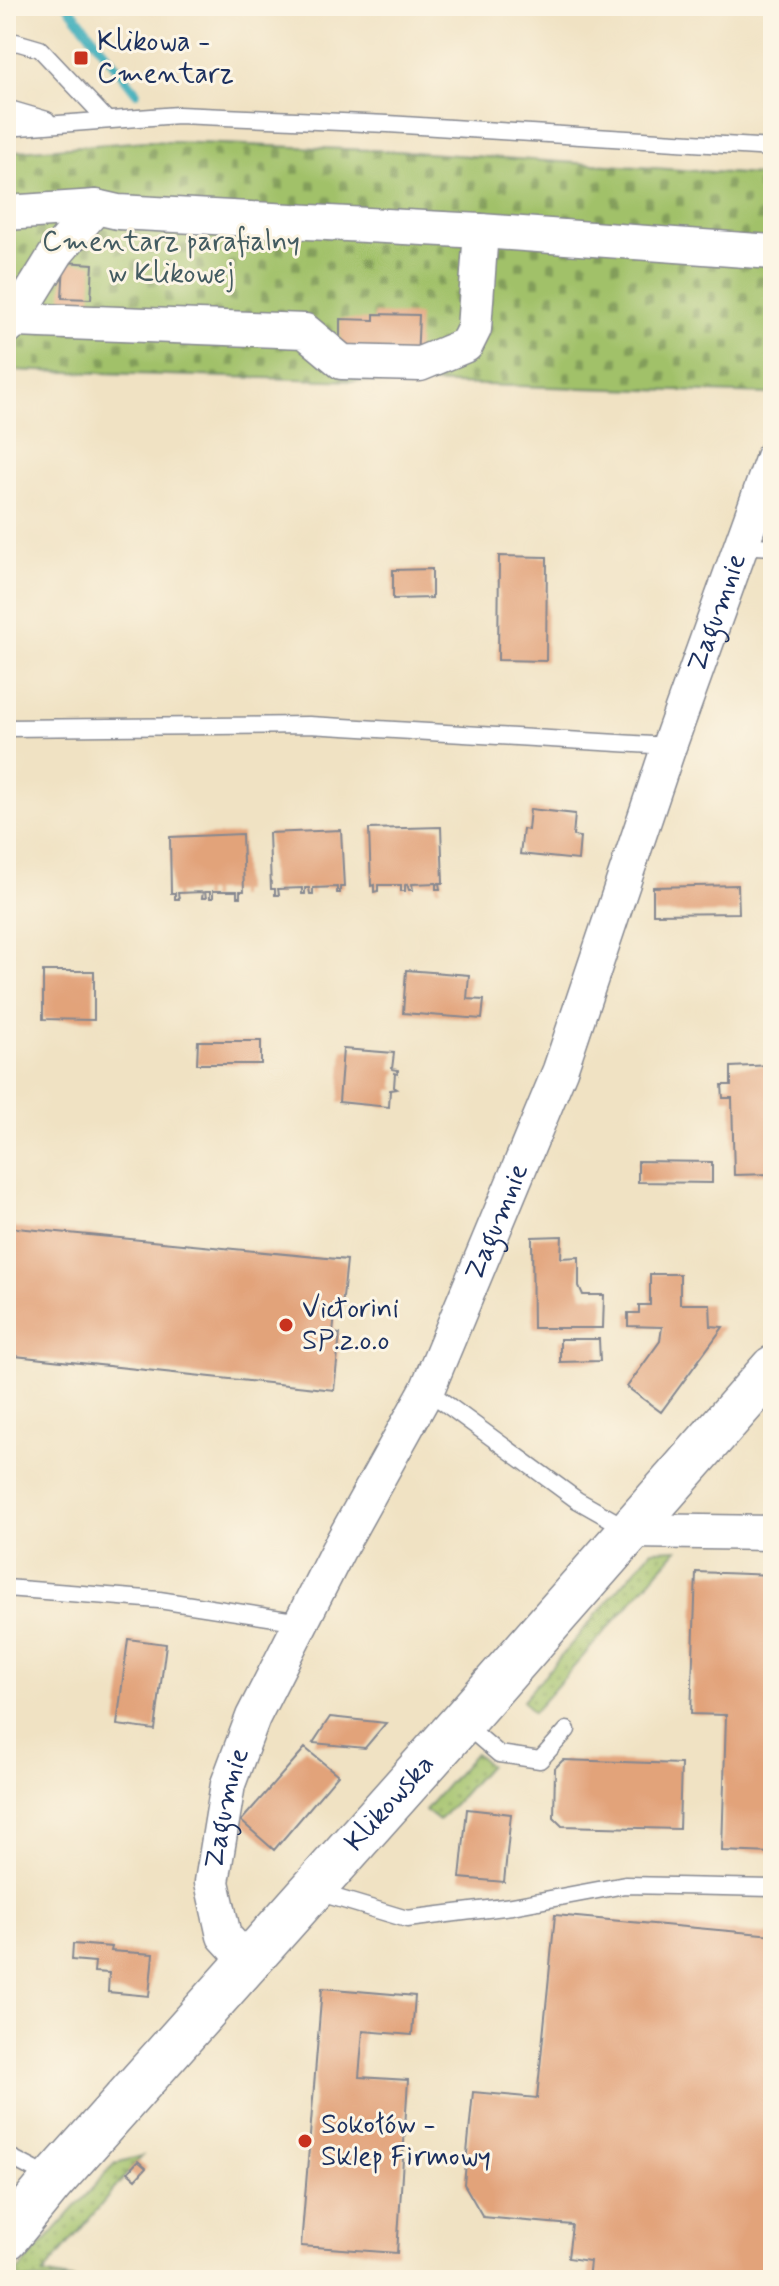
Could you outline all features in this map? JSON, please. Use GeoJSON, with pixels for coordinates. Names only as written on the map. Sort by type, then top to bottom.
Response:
{"type":"FeatureCollection","features":[{"type":"Feature","properties":{"kind":"street"},"geometry":{"type":"LineString","coordinates":[[6,213],[96,207],[118,212],[481,231],[773,252]]}},
{"type":"Feature","properties":{"kind":"street"},"geometry":{"type":"LineString","coordinates":[[10,324],[57,252],[96,207]]}},
{"type":"Feature","properties":{"kind":"street"},"geometry":{"type":"LineString","coordinates":[[10,324],[305,331],[342,362],[420,364],[466,345],[474,329],[481,231]]}},
{"type":"Feature","properties":{"kind":"street","name":"Zagumnie"},"geometry":{"type":"LineString","coordinates":[[248,1962],[224,1936],[212,1882],[228,1784],[253,1717],[427,1390],[560,1070],[669,746],[773,457]]}},
{"type":"Feature","properties":{"kind":"street","name":"Klikowska"},"geometry":{"type":"LineString","coordinates":[[6,2238],[51,2183],[773,1368]]}},
{"type":"Feature","properties":{"kind":"street"},"geometry":{"type":"LineString","coordinates":[[631,1531],[773,1533]]}},
{"type":"Feature","properties":{"kind":"lane"},"geometry":{"type":"LineString","coordinates":[[6,46],[16,42],[40,49],[107,120]]}},
{"type":"Feature","properties":{"kind":"lane"},"geometry":{"type":"LineString","coordinates":[[6,108],[60,124]]}},
{"type":"Feature","properties":{"kind":"lane"},"geometry":{"type":"LineString","coordinates":[[6,128],[178,115],[223,116],[773,148]]}},
{"type":"Feature","properties":{"kind":"lane"},"geometry":{"type":"LineString","coordinates":[[739,545],[773,547]]}},
{"type":"Feature","properties":{"kind":"lane"},"geometry":{"type":"LineString","coordinates":[[6,728],[309,725],[669,746]]}},
{"type":"Feature","properties":{"kind":"lane"},"geometry":{"type":"LineString","coordinates":[[427,1390],[577,1500],[631,1531]]}},
{"type":"Feature","properties":{"kind":"lane"},"geometry":{"type":"LineString","coordinates":[[6,1588],[159,1600],[301,1622]]}},
{"type":"Feature","properties":{"kind":"lane"},"geometry":{"type":"LineString","coordinates":[[462,1722],[499,1754],[540,1760],[567,1730]]}},
{"type":"Feature","properties":{"kind":"lane"},"geometry":{"type":"LineString","coordinates":[[312,1890],[407,1919],[512,1906],[625,1885],[773,1888]]}},
{"type":"Feature","properties":{"kind":"lane"},"geometry":{"type":"LineString","coordinates":[[6,2155],[51,2183]]}},
{"type":"Feature","properties":{"kind":"green space","name":"Cmentarz parafialny w Klikowej"},"geometry":{"type":"Polygon","coordinates":[[[146,141],[396,151],[773,176],[773,386],[769,394],[6,370],[6,152],[146,141]]]}},
{"type":"Feature","properties":{"kind":"green space"},"geometry":{"type":"Polygon","coordinates":[[[678,1549],[533,1713],[523,1700],[652,1550],[678,1549]]]}},
{"type":"Feature","properties":{"kind":"green space"},"geometry":{"type":"Polygon","coordinates":[[[475,1753],[489,1765],[439,1821],[425,1810],[475,1753]]]}},
{"type":"Feature","properties":{"kind":"green space"},"geometry":{"type":"Polygon","coordinates":[[[142,2156],[43,2274],[76,2280],[10,2280],[115,2163],[142,2156]]]}},
{"type":"Feature","properties":{"kind":"building"},"geometry":{"type":"Polygon","coordinates":[[[64,262],[93,264],[91,299],[62,298],[64,262]]]}},
{"type":"Feature","properties":{"kind":"building"},"geometry":{"type":"Polygon","coordinates":[[[374,314],[419,315],[417,361],[340,353],[340,319],[374,320],[374,314]]]}},
{"type":"Feature","properties":{"kind":"building"},"geometry":{"type":"Polygon","coordinates":[[[499,556],[547,557],[546,661],[498,660],[499,556]]]}},
{"type":"Feature","properties":{"kind":"building"},"geometry":{"type":"Polygon","coordinates":[[[432,569],[432,598],[393,599],[393,570],[432,569]]]}},
{"type":"Feature","properties":{"kind":"building"},"geometry":{"type":"Polygon","coordinates":[[[530,809],[575,814],[573,836],[580,837],[578,860],[520,854],[523,829],[528,830],[530,809]]]}},
{"type":"Feature","properties":{"kind":"building"},"geometry":{"type":"Polygon","coordinates":[[[441,827],[443,883],[439,883],[440,889],[436,889],[436,883],[412,884],[413,890],[409,890],[407,884],[405,891],[401,891],[401,885],[378,885],[378,891],[374,892],[374,885],[371,886],[369,829],[441,827]]]}},
{"type":"Feature","properties":{"kind":"building"},"geometry":{"type":"Polygon","coordinates":[[[341,830],[344,887],[340,887],[340,893],[337,893],[337,887],[313,888],[313,894],[305,888],[305,894],[302,894],[302,888],[278,889],[279,895],[275,895],[275,889],[271,889],[269,833],[341,830]]]}},
{"type":"Feature","properties":{"kind":"building"},"geometry":{"type":"Polygon","coordinates":[[[242,834],[244,891],[240,891],[240,897],[237,897],[237,891],[213,891],[213,898],[210,898],[210,892],[205,892],[206,898],[202,898],[203,892],[178,893],[179,899],[175,899],[175,893],[171,893],[170,837],[242,834]]]}},
{"type":"Feature","properties":{"kind":"building"},"geometry":{"type":"Polygon","coordinates":[[[738,885],[739,913],[653,914],[653,887],[738,885]]]}},
{"type":"Feature","properties":{"kind":"building"},"geometry":{"type":"Polygon","coordinates":[[[406,970],[469,975],[467,999],[484,1000],[482,1019],[403,1013],[406,970]]]}},
{"type":"Feature","properties":{"kind":"building"},"geometry":{"type":"Polygon","coordinates":[[[43,971],[94,971],[94,1020],[43,1019],[43,971]]]}},
{"type":"Feature","properties":{"kind":"building"},"geometry":{"type":"Polygon","coordinates":[[[198,1041],[261,1041],[261,1064],[197,1064],[198,1041]]]}},
{"type":"Feature","properties":{"kind":"building"},"geometry":{"type":"Polygon","coordinates":[[[343,1049],[394,1053],[392,1069],[398,1070],[394,1087],[397,1089],[390,1090],[389,1107],[339,1102],[343,1049]]]}},
{"type":"Feature","properties":{"kind":"building"},"geometry":{"type":"Polygon","coordinates":[[[772,1065],[773,1174],[734,1175],[732,1098],[723,1098],[722,1085],[731,1085],[731,1067],[772,1065]]]}},
{"type":"Feature","properties":{"kind":"building"},"geometry":{"type":"Polygon","coordinates":[[[638,1161],[712,1162],[712,1183],[638,1182],[638,1161]]]}},
{"type":"Feature","properties":{"kind":"building"},"geometry":{"type":"Polygon","coordinates":[[[6,1227],[347,1260],[341,1316],[335,1315],[333,1333],[340,1334],[334,1390],[6,1355],[6,1227]]]}},
{"type":"Feature","properties":{"kind":"building"},"geometry":{"type":"Polygon","coordinates":[[[562,1236],[561,1258],[579,1257],[579,1286],[583,1295],[604,1295],[603,1328],[533,1328],[532,1237],[562,1236]]]}},
{"type":"Feature","properties":{"kind":"building"},"geometry":{"type":"Polygon","coordinates":[[[650,1274],[680,1274],[680,1304],[710,1304],[711,1326],[723,1327],[661,1412],[627,1387],[660,1341],[662,1327],[628,1326],[628,1313],[639,1313],[639,1305],[650,1305],[650,1274]]]}},
{"type":"Feature","properties":{"kind":"building"},"geometry":{"type":"Polygon","coordinates":[[[560,1339],[599,1339],[600,1361],[560,1362],[560,1339]]]}},
{"type":"Feature","properties":{"kind":"building"},"geometry":{"type":"Polygon","coordinates":[[[696,1572],[773,1575],[773,1853],[722,1851],[726,1715],[691,1714],[696,1572]]]}},
{"type":"Feature","properties":{"kind":"building"},"geometry":{"type":"Polygon","coordinates":[[[128,1639],[166,1644],[155,1730],[117,1725],[128,1639]]]}},
{"type":"Feature","properties":{"kind":"building"},"geometry":{"type":"Polygon","coordinates":[[[330,1717],[386,1723],[365,1748],[313,1743],[330,1717]]]}},
{"type":"Feature","properties":{"kind":"building"},"geometry":{"type":"Polygon","coordinates":[[[305,1748],[338,1775],[274,1850],[241,1821],[305,1748]]]}},
{"type":"Feature","properties":{"kind":"building"},"geometry":{"type":"Polygon","coordinates":[[[563,1760],[681,1764],[679,1829],[562,1826],[554,1818],[555,1768],[563,1760]]]}},
{"type":"Feature","properties":{"kind":"building"},"geometry":{"type":"Polygon","coordinates":[[[467,1809],[511,1814],[504,1882],[460,1878],[467,1809]]]}},
{"type":"Feature","properties":{"kind":"building"},"geometry":{"type":"Polygon","coordinates":[[[555,1915],[773,1935],[773,2280],[588,2280],[590,2261],[568,2258],[572,2225],[483,2217],[464,2184],[473,2092],[537,2098],[555,1915]]]}},
{"type":"Feature","properties":{"kind":"building"},"geometry":{"type":"Polygon","coordinates":[[[73,1944],[153,1954],[149,1996],[108,1992],[109,1973],[94,1972],[95,1962],[72,1960],[73,1944]]]}},
{"type":"Feature","properties":{"kind":"building"},"geometry":{"type":"Polygon","coordinates":[[[322,1988],[415,1996],[412,2035],[363,2031],[359,2077],[408,2080],[397,2253],[301,2246],[322,1988]]]}},
{"type":"Feature","properties":{"kind":"building"},"geometry":{"type":"Polygon","coordinates":[[[138,2161],[146,2168],[136,2179],[128,2172],[138,2161]]]}},
{"type":"Feature","properties":{"kind":"waterway"},"geometry":{"type":"LineString","coordinates":[[68,6],[136,92]]}},
{"type":"Feature","properties":{"kind":"place","name":"Klikowa - Cmentarz"},"geometry":{"type":"Point","coordinates":[81,58]}},
{"type":"Feature","properties":{"kind":"place","name":"Victorini SP.z.o.o"},"geometry":{"type":"Point","coordinates":[286,1325]}},
{"type":"Feature","properties":{"kind":"place","name":"Sokołów - Sklep Firmowy"},"geometry":{"type":"Point","coordinates":[305,2141]}}]}
